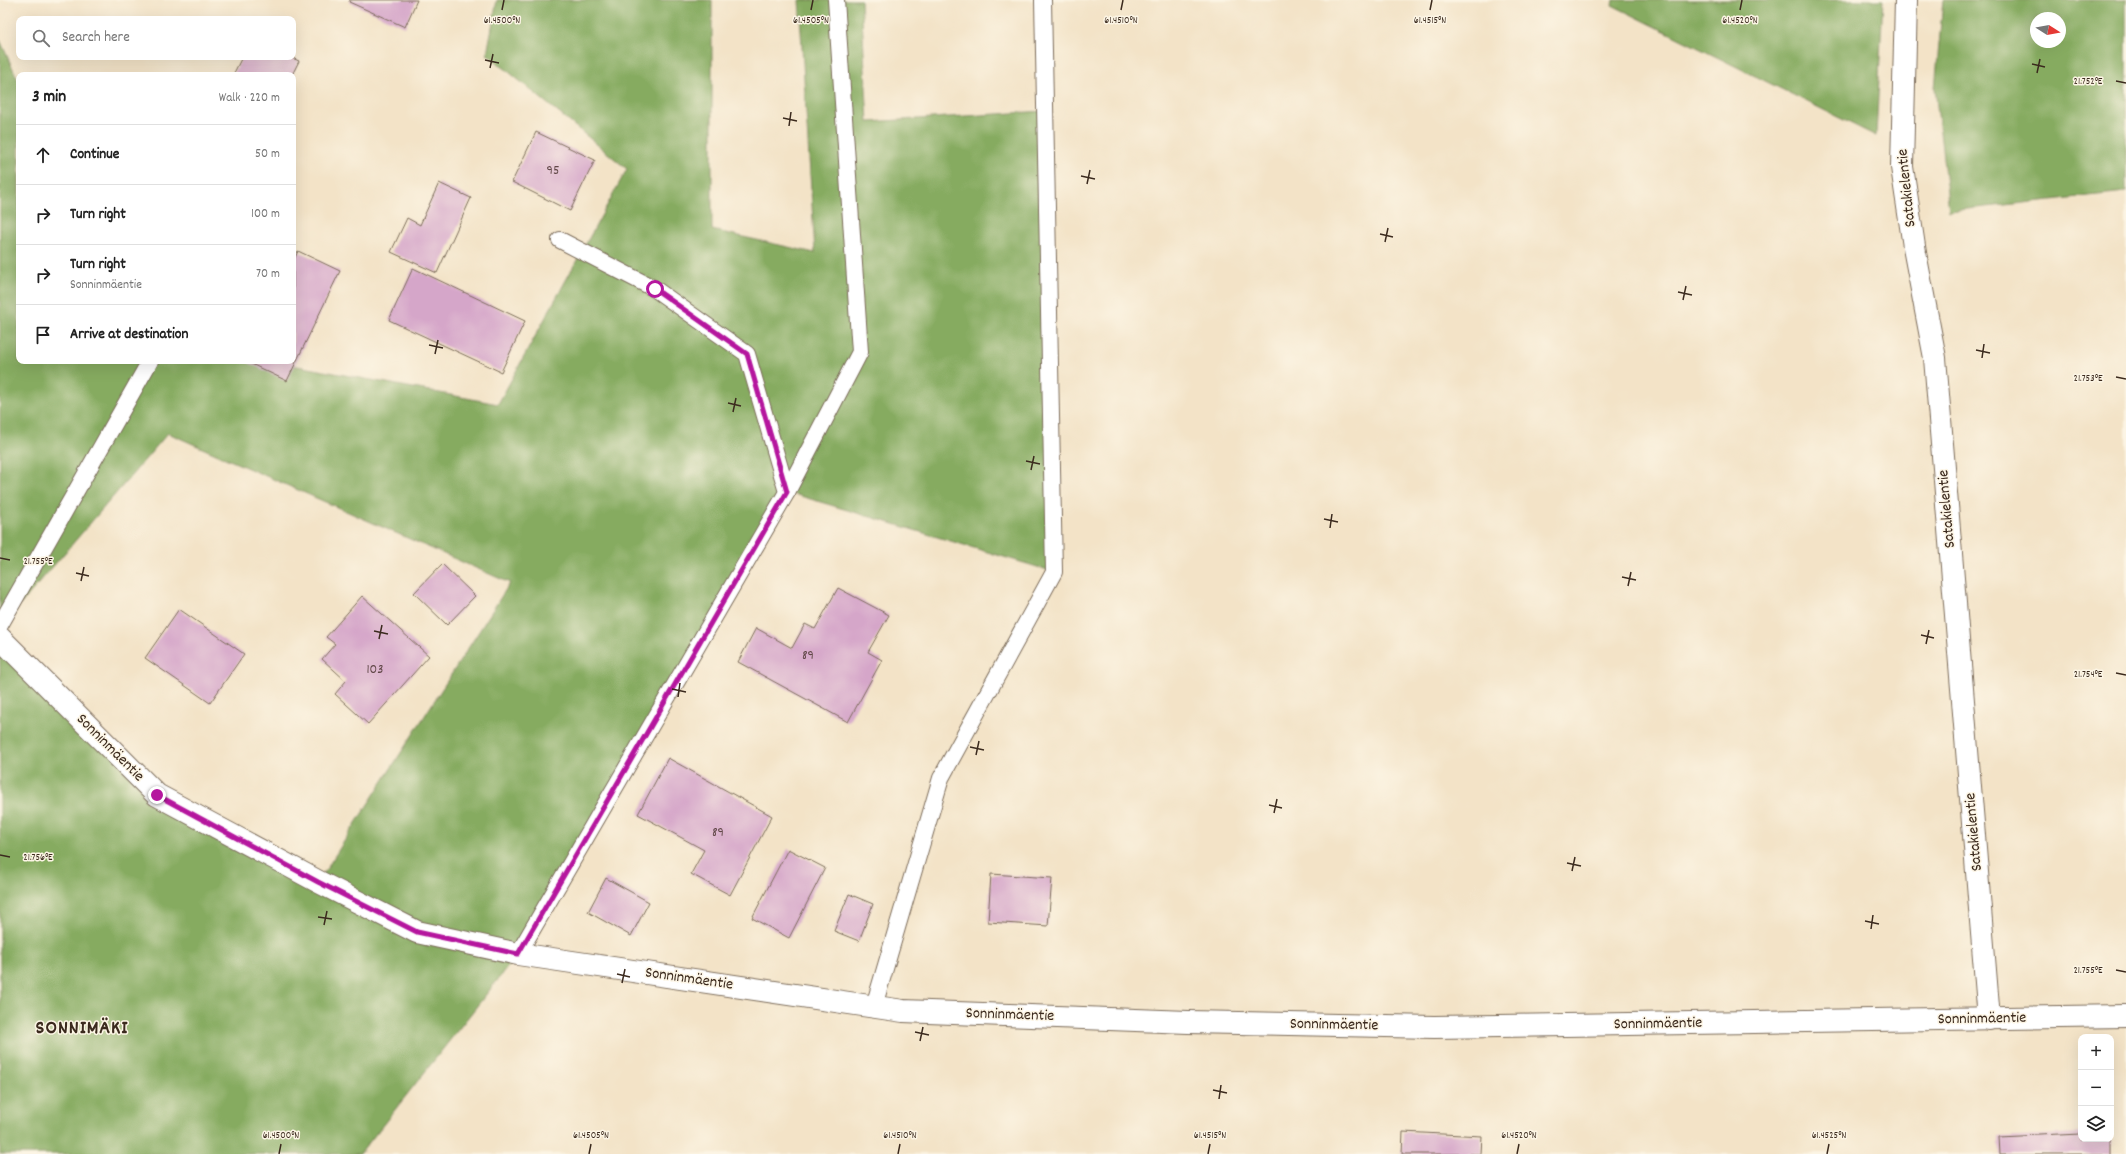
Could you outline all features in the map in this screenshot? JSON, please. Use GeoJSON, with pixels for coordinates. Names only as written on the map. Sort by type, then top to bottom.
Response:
{"type":"FeatureCollection","features":[{"type":"Feature","properties":{"kind":"street","name":"Satakielentie"},"geometry":{"type":"LineString","coordinates":[[1906,0],[1902,167],[1915,253],[1935,358],[1989,1019]]}},
{"type":"Feature","properties":{"kind":"street","name":"Sonninmäentie"},"geometry":{"type":"LineString","coordinates":[[0,638],[157,795],[318,882],[417,932],[518,954],[903,1011],[1188,1022],[1434,1027],[2126,1016]]}},
{"type":"Feature","properties":{"kind":"lane"},"geometry":{"type":"LineString","coordinates":[[518,954],[787,492],[860,352],[836,0]]}},
{"type":"Feature","properties":{"kind":"lane"},"geometry":{"type":"LineString","coordinates":[[874,1006],[941,778],[1054,572],[1044,0]]}},
{"type":"Feature","properties":{"kind":"lane"},"geometry":{"type":"LineString","coordinates":[[560,240],[655,289],[747,354],[787,492]]}},
{"type":"Feature","properties":{"kind":"lane"},"geometry":{"type":"LineString","coordinates":[[0,625],[148,364]]}},
{"type":"Feature","properties":{"kind":"green space"},"geometry":{"type":"Polygon","coordinates":[[[497,0],[712,0],[712,230],[815,253],[799,0],[861,0],[868,122],[1045,111],[1054,572],[787,492],[518,954],[360,1154],[0,1154],[0,638],[157,795],[318,882],[510,583],[168,433],[0,628],[0,40],[16,75],[16,364],[287,364],[498,404],[627,169],[487,54],[497,0]]]}},
{"type":"Feature","properties":{"kind":"green space"},"geometry":{"type":"Polygon","coordinates":[[[1613,0],[1883,0],[1876,136],[1612,5],[1613,0]]]}},
{"type":"Feature","properties":{"kind":"green space"},"geometry":{"type":"Polygon","coordinates":[[[1943,0],[2126,0],[2126,192],[1949,211],[1935,88],[1943,0]]]}},
{"type":"Feature","properties":{"kind":"building"},"geometry":{"type":"Polygon","coordinates":[[[350,0],[417,0],[405,27],[349,2],[350,0]]]}},
{"type":"Feature","properties":{"kind":"building"},"geometry":{"type":"Polygon","coordinates":[[[240,60],[296,60],[299,61],[294,72],[234,72],[240,60]]]}},
{"type":"Feature","properties":{"kind":"building"},"geometry":{"type":"Polygon","coordinates":[[[536,132],[595,160],[570,211],[512,182],[536,132]]]}},
{"type":"Feature","properties":{"kind":"building"},"geometry":{"type":"Polygon","coordinates":[[[439,183],[471,198],[437,273],[391,252],[407,218],[420,225],[439,183]]]}},
{"type":"Feature","properties":{"kind":"building"},"geometry":{"type":"Polygon","coordinates":[[[298,251],[340,271],[296,362],[296,255],[298,251]]]}},
{"type":"Feature","properties":{"kind":"building"},"geometry":{"type":"Polygon","coordinates":[[[413,268],[525,321],[501,372],[389,320],[413,268]]]}},
{"type":"Feature","properties":{"kind":"building"},"geometry":{"type":"Polygon","coordinates":[[[251,364],[295,364],[287,381],[251,364]]]}},
{"type":"Feature","properties":{"kind":"building"},"geometry":{"type":"Polygon","coordinates":[[[442,564],[475,596],[447,625],[414,593],[442,564]]]}},
{"type":"Feature","properties":{"kind":"building"},"geometry":{"type":"Polygon","coordinates":[[[838,588],[889,615],[868,652],[882,660],[848,722],[738,662],[756,628],[792,648],[805,624],[815,629],[838,588]]]}},
{"type":"Feature","properties":{"kind":"building"},"geometry":{"type":"Polygon","coordinates":[[[362,596],[429,656],[368,724],[335,694],[346,681],[322,659],[335,644],[326,637],[362,596]]]}},
{"type":"Feature","properties":{"kind":"building"},"geometry":{"type":"Polygon","coordinates":[[[179,609],[244,654],[210,703],[145,658],[179,609]]]}},
{"type":"Feature","properties":{"kind":"building"},"geometry":{"type":"Polygon","coordinates":[[[668,758],[772,816],[730,895],[691,874],[704,850],[638,814],[668,758]]]}},
{"type":"Feature","properties":{"kind":"building"},"geometry":{"type":"Polygon","coordinates":[[[788,849],[825,868],[789,938],[752,918],[788,849]]]}},
{"type":"Feature","properties":{"kind":"building"},"geometry":{"type":"Polygon","coordinates":[[[991,874],[1052,878],[1048,926],[988,922],[991,874]]]}},
{"type":"Feature","properties":{"kind":"building"},"geometry":{"type":"Polygon","coordinates":[[[606,878],[649,902],[631,936],[588,912],[606,878]]]}},
{"type":"Feature","properties":{"kind":"building"},"geometry":{"type":"Polygon","coordinates":[[[849,894],[873,904],[859,941],[834,931],[849,894]]]}},
{"type":"Feature","properties":{"kind":"building"},"geometry":{"type":"Polygon","coordinates":[[[1403,1132],[1482,1136],[1481,1154],[1402,1154],[1403,1132]]]}},
{"type":"Feature","properties":{"kind":"building"},"geometry":{"type":"Polygon","coordinates":[[[2078,1133],[2078,1142],[2111,1142],[2111,1154],[2000,1154],[1999,1137],[2078,1133]]]}},
{"type":"Feature","properties":{"kind":"district","name":"SONNIMÄKI"},"geometry":{"type":"Point","coordinates":[82,1029]}},
{"type":"Feature","properties":{"kind":"route"},"geometry":{"type":"LineString","coordinates":[[157,795],[318,882],[417,932],[518,954],[787,492],[747,354],[655,289]]}}]}
